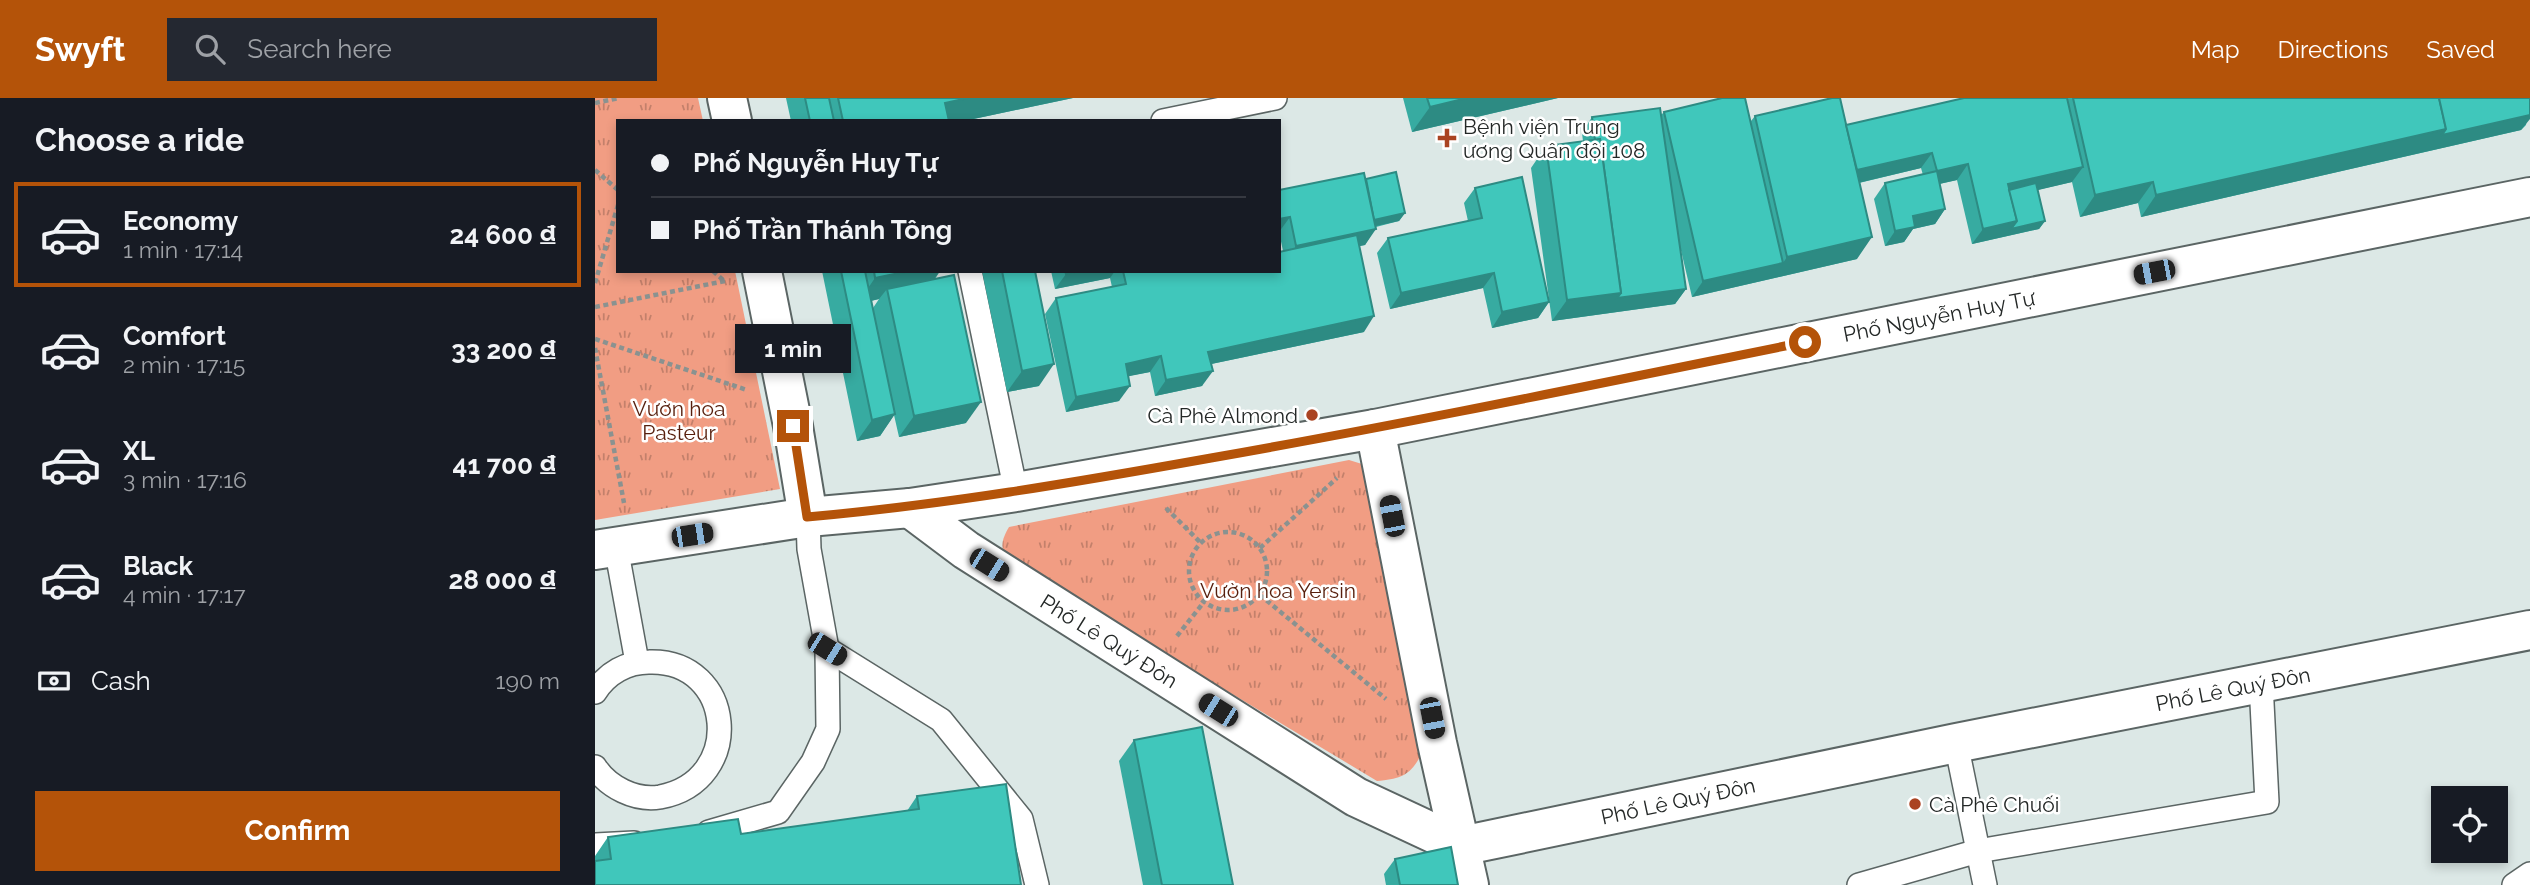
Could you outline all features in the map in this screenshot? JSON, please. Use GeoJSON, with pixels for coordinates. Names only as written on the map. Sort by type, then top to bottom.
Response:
{"type":"FeatureCollection","features":[{"type":"Feature","properties":{"kind":"street"},"geometry":{"type":"LineString","coordinates":[[727,98],[732,119]]}},
{"type":"Feature","properties":{"kind":"street","name":"Phố Nguyễn Huy Tự"},"geometry":{"type":"LineString","coordinates":[[605,548],[807,517],[910,508],[1016,492],[1375,429],[2530,197]]}},
{"type":"Feature","properties":{"kind":"street"},"geometry":{"type":"LineString","coordinates":[[747,276],[793,426],[807,517]]}},
{"type":"Feature","properties":{"kind":"street"},"geometry":{"type":"LineString","coordinates":[[1375,429],[1437,743],[1469,885]]}},
{"type":"Feature","properties":{"kind":"street","name":"Phố Lê Quý Đôn"},"geometry":{"type":"LineString","coordinates":[[910,508],[966,550],[1356,797],[1461,846],[1956,743],[2530,630]]}},
{"type":"Feature","properties":{"kind":"lane"},"geometry":{"type":"LineString","coordinates":[[1173,119],[1275,98]]}},
{"type":"Feature","properties":{"kind":"lane"},"geometry":{"type":"LineString","coordinates":[[970,273],[1016,492]]}},
{"type":"Feature","properties":{"kind":"lane"},"geometry":{"type":"LineString","coordinates":[[683,840],[778,812],[813,762],[828,729],[827,649],[809,549],[807,517]]}},
{"type":"Feature","properties":{"kind":"lane"},"geometry":{"type":"LineString","coordinates":[[605,548],[637,662]]}},
{"type":"Feature","properties":{"kind":"lane"},"geometry":{"type":"LineString","coordinates":[[827,649],[941,720],[1021,819],[1037,885]]}},
{"type":"Feature","properties":{"kind":"lane"},"geometry":{"type":"LineString","coordinates":[[595,692],[601,682],[618,670],[637,662],[659,661],[681,667],[700,680],[713,698],[720,719],[719,742],[712,763],[698,780],[678,792],[656,798],[636,796],[617,788],[601,776],[595,767]]}},
{"type":"Feature","properties":{"kind":"lane"},"geometry":{"type":"LineString","coordinates":[[1859,885],[1978,851],[2267,802],[2261,683]]}},
{"type":"Feature","properties":{"kind":"lane"},"geometry":{"type":"LineString","coordinates":[[1956,743],[1985,885]]}},
{"type":"Feature","properties":{"kind":"lane"},"geometry":{"type":"LineString","coordinates":[[595,845],[657,841]]}},
{"type":"Feature","properties":{"kind":"lane"},"geometry":{"type":"LineString","coordinates":[[2514,885],[2530,874]]}},
{"type":"Feature","properties":{"kind":"path"},"geometry":{"type":"LineString","coordinates":[[595,103],[619,98]]}},
{"type":"Feature","properties":{"kind":"path"},"geometry":{"type":"LineString","coordinates":[[595,170],[616,188]]}},
{"type":"Feature","properties":{"kind":"path"},"geometry":{"type":"LineString","coordinates":[[595,283],[616,212]]}},
{"type":"Feature","properties":{"kind":"path"},"geometry":{"type":"LineString","coordinates":[[715,273],[725,281]]}},
{"type":"Feature","properties":{"kind":"path"},"geometry":{"type":"LineString","coordinates":[[595,307],[747,276]]}},
{"type":"Feature","properties":{"kind":"path"},"geometry":{"type":"LineString","coordinates":[[595,339],[755,392]]}},
{"type":"Feature","properties":{"kind":"path"},"geometry":{"type":"LineString","coordinates":[[595,348],[624,503]]}},
{"type":"Feature","properties":{"kind":"path"},"geometry":{"type":"LineString","coordinates":[[1260,548],[1340,475]]}},
{"type":"Feature","properties":{"kind":"path"},"geometry":{"type":"LineString","coordinates":[[1166,508],[1201,543]]}},
{"type":"Feature","properties":{"kind":"path"},"geometry":{"type":"LineString","coordinates":[[1226,532],[1239,533],[1260,548],[1267,571],[1260,595],[1251,603],[1240,609],[1216,608],[1204,602],[1195,592],[1189,567],[1193,554],[1201,543],[1226,532]]}},
{"type":"Feature","properties":{"kind":"path"},"geometry":{"type":"LineString","coordinates":[[1260,595],[1389,702]]}},
{"type":"Feature","properties":{"kind":"path"},"geometry":{"type":"LineString","coordinates":[[1175,639],[1204,602]]}},
{"type":"Feature","properties":{"kind":"green space","name":"Vườn hoa Pasteur"},"geometry":{"type":"Polygon","coordinates":[[[595,98],[698,98],[703,119],[616,119],[616,273],[735,273],[780,489],[595,520],[595,98]]]}},
{"type":"Feature","properties":{"kind":"green space","name":"Vườn hoa Yersin"},"geometry":{"type":"Polygon","coordinates":[[[1349,460],[1362,464],[1421,755],[1413,768],[1392,779],[1377,781],[1006,558],[1003,550],[1003,539],[1009,527],[1349,460]]]}},
{"type":"Feature","properties":{"kind":"building"},"geometry":{"type":"Polygon","coordinates":[[[805,98],[829,98],[834,119],[810,119],[805,98]]]}},
{"type":"Feature","properties":{"kind":"building"},"geometry":{"type":"Polygon","coordinates":[[[838,98],[968,98],[945,103],[949,119],[843,119],[838,98]]]}},
{"type":"Feature","properties":{"kind":"building"},"geometry":{"type":"Polygon","coordinates":[[[1427,98],[1467,98],[1430,107],[1427,98]]]}},
{"type":"Feature","properties":{"kind":"building"},"geometry":{"type":"Polygon","coordinates":[[[1722,98],[1745,98],[1783,263],[1703,281],[1664,112],[1722,98]]]}},
{"type":"Feature","properties":{"kind":"building"},"geometry":{"type":"Polygon","coordinates":[[[1840,98],[1872,237],[1787,257],[1755,116],[1840,98]]]}},
{"type":"Feature","properties":{"kind":"building"},"geometry":{"type":"Polygon","coordinates":[[[1964,98],[2067,98],[2083,167],[2008,184],[2017,221],[1983,229],[1968,164],[1937,171],[1932,153],[1857,170],[1846,125],[1964,98]]]}},
{"type":"Feature","properties":{"kind":"building"},"geometry":{"type":"Polygon","coordinates":[[[2073,98],[2439,98],[2446,129],[2156,195],[2153,182],[2095,195],[2073,98]]]}},
{"type":"Feature","properties":{"kind":"building"},"geometry":{"type":"Polygon","coordinates":[[[2439,98],[2530,98],[2530,115],[2442,135],[2446,129],[2439,98]]]}},
{"type":"Feature","properties":{"kind":"building"},"geometry":{"type":"Polygon","coordinates":[[[1660,108],[1686,289],[1617,298],[1621,293],[1600,139],[1595,140],[1592,117],[1660,108]]]}},
{"type":"Feature","properties":{"kind":"building"},"geometry":{"type":"Polygon","coordinates":[[[1600,139],[1621,293],[1567,300],[1546,146],[1600,139]]]}},
{"type":"Feature","properties":{"kind":"building"},"geometry":{"type":"Polygon","coordinates":[[[1937,171],[1945,209],[1913,216],[1915,227],[1895,231],[1885,183],[1937,171]]]}},
{"type":"Feature","properties":{"kind":"building"},"geometry":{"type":"Polygon","coordinates":[[[1396,172],[1405,213],[1374,220],[1366,179],[1396,172]]]}},
{"type":"Feature","properties":{"kind":"building"},"geometry":{"type":"Polygon","coordinates":[[[1364,173],[1376,229],[1296,246],[1290,217],[1281,219],[1281,190],[1364,173]]]}},
{"type":"Feature","properties":{"kind":"building"},"geometry":{"type":"Polygon","coordinates":[[[1522,177],[1549,302],[1502,312],[1494,273],[1401,293],[1388,238],[1482,218],[1475,188],[1522,177]]]}},
{"type":"Feature","properties":{"kind":"building"},"geometry":{"type":"Polygon","coordinates":[[[2036,183],[2045,221],[2011,229],[2017,221],[2009,190],[2036,183]]]}},
{"type":"Feature","properties":{"kind":"building"},"geometry":{"type":"Polygon","coordinates":[[[1357,235],[1374,316],[1208,352],[1213,371],[1166,380],[1161,356],[1126,364],[1130,386],[1076,397],[1056,298],[1126,284],[1123,273],[1281,273],[1281,252],[1357,235]]]}},
{"type":"Feature","properties":{"kind":"building"},"geometry":{"type":"Polygon","coordinates":[[[841,273],[865,273],[895,414],[872,420],[841,273]]]}},
{"type":"Feature","properties":{"kind":"building"},"geometry":{"type":"Polygon","coordinates":[[[874,273],[899,273],[875,278],[874,273]]]}},
{"type":"Feature","properties":{"kind":"building"},"geometry":{"type":"Polygon","coordinates":[[[1002,273],[1035,273],[1054,364],[1022,371],[1002,273]]]}},
{"type":"Feature","properties":{"kind":"building"},"geometry":{"type":"Polygon","coordinates":[[[954,275],[981,402],[914,416],[887,289],[954,275]]]}},
{"type":"Feature","properties":{"kind":"building"},"geometry":{"type":"Polygon","coordinates":[[[1202,727],[1233,885],[1162,885],[1134,740],[1202,727]]]}},
{"type":"Feature","properties":{"kind":"building"},"geometry":{"type":"Polygon","coordinates":[[[1006,784],[1021,885],[595,885],[595,861],[611,859],[608,837],[738,819],[741,834],[919,809],[917,796],[1006,784]]]}},
{"type":"Feature","properties":{"kind":"building"},"geometry":{"type":"Polygon","coordinates":[[[1451,847],[1458,885],[1400,885],[1395,859],[1451,847]]]}},
{"type":"Feature","properties":{"kind":"place","name":"Bệnh viện Trung ương Quân đội 108"},"geometry":{"type":"Point","coordinates":[1447,138]}},
{"type":"Feature","properties":{"kind":"place","name":"Cà Phê Almond"},"geometry":{"type":"Point","coordinates":[1312,415]}},
{"type":"Feature","properties":{"kind":"place","name":"Cà Phê Chuối"},"geometry":{"type":"Point","coordinates":[1915,804]}},
{"type":"Feature","properties":{"kind":"route"},"geometry":{"type":"LineString","coordinates":[[793,426],[807,517],[910,508],[1016,492],[1375,429],[1805,342]]}}]}
